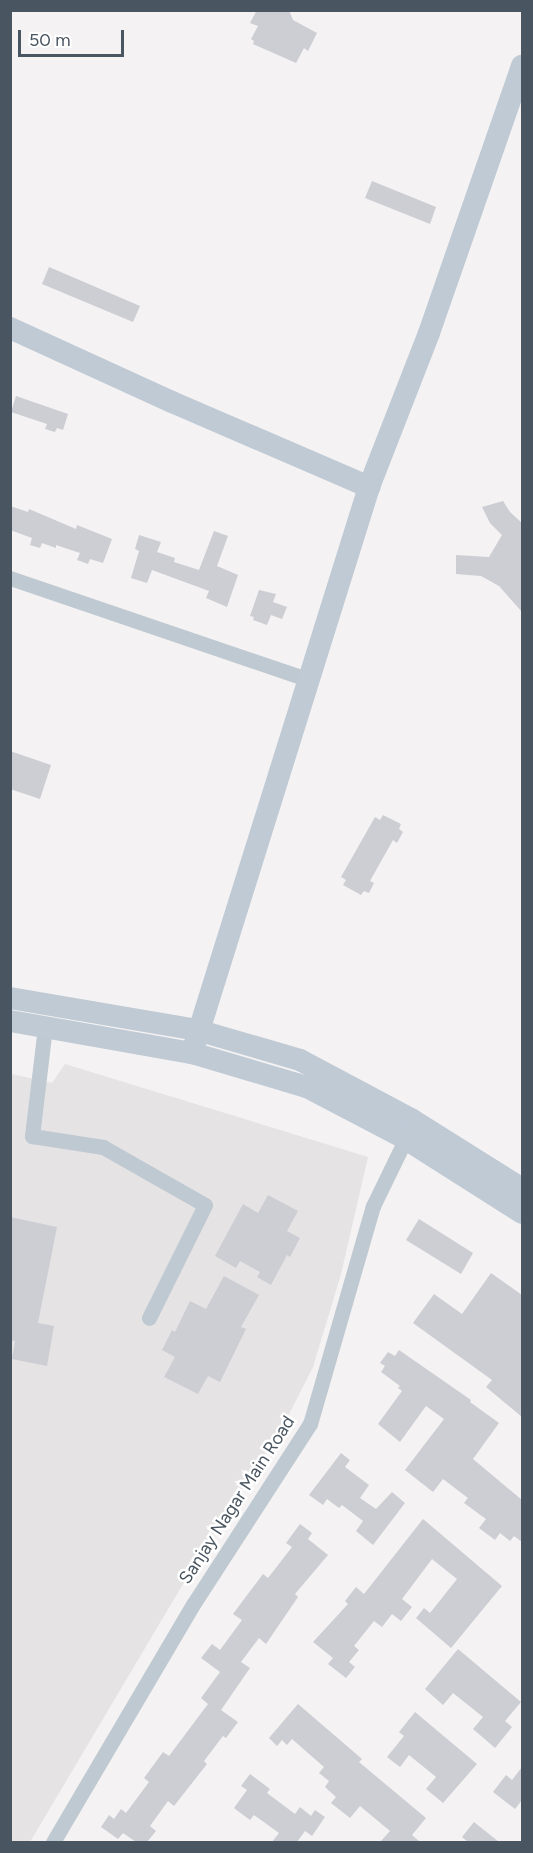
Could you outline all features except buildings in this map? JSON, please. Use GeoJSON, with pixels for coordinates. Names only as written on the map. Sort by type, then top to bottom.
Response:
{"type":"FeatureCollection","features":[{"type":"Feature","properties":{"kind":"street"},"geometry":{"type":"LineString","coordinates":[[192,1053],[197,1030],[310,680],[369,487],[429,333],[522,66]]}},
{"type":"Feature","properties":{"kind":"street"},"geometry":{"type":"LineString","coordinates":[[10,328],[172,402],[369,487]]}},
{"type":"Feature","properties":{"kind":"street"},"geometry":{"type":"LineString","coordinates":[[10,578],[310,680]]}},
{"type":"Feature","properties":{"kind":"street"},"geometry":{"type":"LineString","coordinates":[[10,998],[197,1030],[300,1060],[411,1131],[522,1213]]}},
{"type":"Feature","properties":{"kind":"street"},"geometry":{"type":"LineString","coordinates":[[10,1021],[192,1053],[307,1087],[411,1131],[522,1189]]}},
{"type":"Feature","properties":{"kind":"street"},"geometry":{"type":"LineString","coordinates":[[45,1027],[32,1136],[103,1147],[206,1205],[149,1318]]}},
{"type":"Feature","properties":{"kind":"street","name":"Sanjay Nagar Main Road"},"geometry":{"type":"LineString","coordinates":[[53,1842],[194,1603],[310,1424],[373,1206],[411,1131]]}},
{"type":"Feature","properties":{"kind":"shaded area"},"geometry":{"type":"Polygon","coordinates":[[[10,1058],[12,1074],[52,1083],[65,1064],[368,1157],[341,1274],[313,1367],[284,1424],[202,1552],[30,1842],[10,1842],[10,1058]]]}}]}
